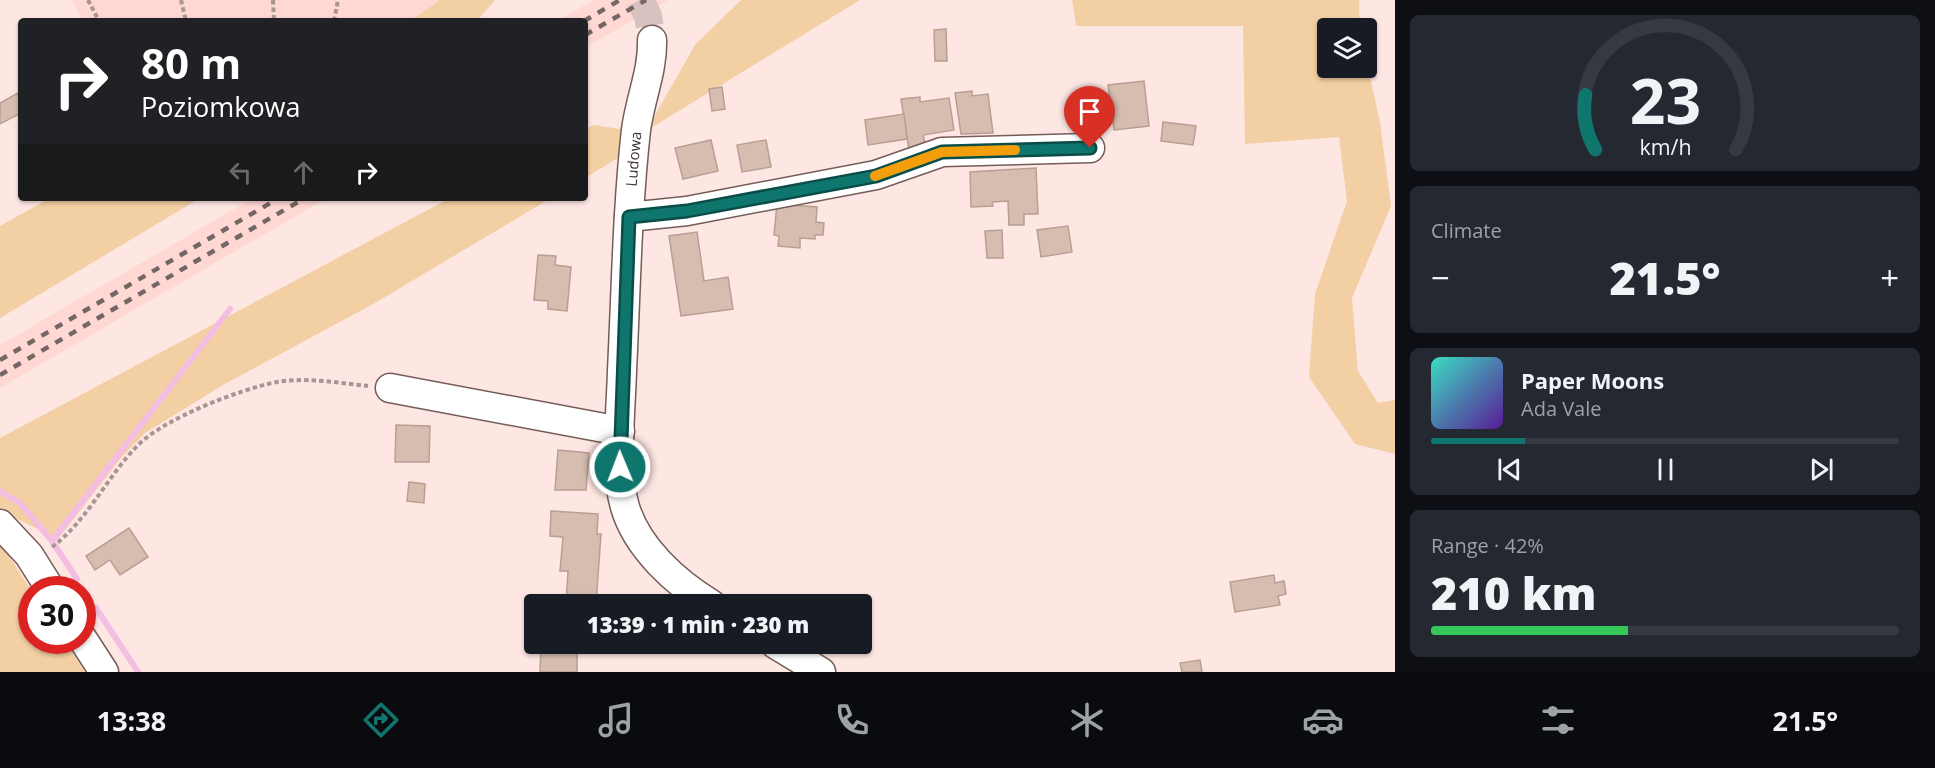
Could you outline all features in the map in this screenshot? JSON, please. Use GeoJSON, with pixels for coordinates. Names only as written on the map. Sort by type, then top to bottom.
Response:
{"type":"FeatureCollection","features":[{"type":"Feature","properties":{"kind":"street","name":"Ludowa"},"geometry":{"type":"LineString","coordinates":[[652,40],[651,62],[636,130],[629,217],[620,431],[621,485],[625,507],[633,527],[663,566],[696,594]]}},
{"type":"Feature","properties":{"kind":"street"},"geometry":{"type":"LineString","coordinates":[[629,217],[687,211],[876,176],[942,152],[1090,148]]}},
{"type":"Feature","properties":{"kind":"street"},"geometry":{"type":"LineString","coordinates":[[390,388],[620,431]]}},
{"type":"Feature","properties":{"kind":"street"},"geometry":{"type":"LineString","coordinates":[[0,524],[29,555],[42,576]]}},
{"type":"Feature","properties":{"kind":"street"},"geometry":{"type":"LineString","coordinates":[[92,654],[104,672]]}},
{"type":"Feature","properties":{"kind":"street"},"geometry":{"type":"LineString","coordinates":[[791,654],[821,672]]}},
{"type":"Feature","properties":{"kind":"path"},"geometry":{"type":"LineString","coordinates":[[88,0],[97,18]]}},
{"type":"Feature","properties":{"kind":"path"},"geometry":{"type":"LineString","coordinates":[[181,0],[185,18]]}},
{"type":"Feature","properties":{"kind":"path"},"geometry":{"type":"LineString","coordinates":[[273,0],[274,18]]}},
{"type":"Feature","properties":{"kind":"path"},"geometry":{"type":"LineString","coordinates":[[335,18],[338,0]]}},
{"type":"Feature","properties":{"kind":"path"},"geometry":{"type":"LineString","coordinates":[[50,549],[60,541],[136,447],[152,432],[238,394],[278,382],[327,381],[390,388]]}},
{"type":"Feature","properties":{"kind":"shaded area"},"geometry":{"type":"Polygon","coordinates":[[[72,0],[440,0],[414,18],[81,18],[72,0]]]}},
{"type":"Feature","properties":{"kind":"shaded area"},"geometry":{"type":"Polygon","coordinates":[[[440,0],[495,0],[480,18],[414,18],[440,0]]]}},
{"type":"Feature","properties":{"kind":"shaded area"},"geometry":{"type":"Polygon","coordinates":[[[594,0],[668,0],[588,46],[588,18],[563,18],[594,0]]]}},
{"type":"Feature","properties":{"kind":"shaded area"},"geometry":{"type":"Polygon","coordinates":[[[741,0],[860,0],[646,131],[695,45],[741,0]]]}},
{"type":"Feature","properties":{"kind":"shaded area"},"geometry":{"type":"Polygon","coordinates":[[[1072,0],[1359,0],[1360,18],[1317,18],[1317,78],[1370,78],[1380,122],[1391,206],[1352,298],[1358,371],[1378,403],[1395,400],[1395,454],[1355,444],[1309,377],[1315,294],[1347,201],[1339,137],[1245,144],[1243,26],[1076,26],[1072,0]]]}},
{"type":"Feature","properties":{"kind":"shaded area"},"geometry":{"type":"Polygon","coordinates":[[[594,125],[626,130],[621,156],[588,176],[588,128],[594,125]]]}},
{"type":"Feature","properties":{"kind":"shaded area"},"geometry":{"type":"Polygon","coordinates":[[[45,201],[195,201],[0,318],[0,226],[45,201]]]}},
{"type":"Feature","properties":{"kind":"shaded area"},"geometry":{"type":"Polygon","coordinates":[[[248,201],[322,201],[0,388],[0,345],[248,201]]]}},
{"type":"Feature","properties":{"kind":"shaded area"},"geometry":{"type":"Polygon","coordinates":[[[444,201],[546,201],[375,303],[223,385],[145,433],[121,458],[58,539],[9,515],[0,514],[0,438],[444,201]]]}},
{"type":"Feature","properties":{"kind":"shaded area"},"geometry":{"type":"Polygon","coordinates":[[[0,542],[22,576],[18,576],[18,654],[73,654],[85,672],[0,672],[0,542]]]}},
{"type":"Feature","properties":{"kind":"building"},"geometry":{"type":"Polygon","coordinates":[[[946,29],[947,61],[935,61],[934,30],[946,29]]]}},
{"type":"Feature","properties":{"kind":"building"},"geometry":{"type":"Polygon","coordinates":[[[1144,81],[1149,126],[1114,130],[1108,85],[1144,81]]]}},
{"type":"Feature","properties":{"kind":"building"},"geometry":{"type":"Polygon","coordinates":[[[722,87],[725,109],[712,111],[709,89],[722,87]]]}},
{"type":"Feature","properties":{"kind":"building"},"geometry":{"type":"Polygon","coordinates":[[[972,91],[972,96],[988,94],[993,133],[961,134],[955,93],[972,91]]]}},
{"type":"Feature","properties":{"kind":"building"},"geometry":{"type":"Polygon","coordinates":[[[18,93],[18,115],[0,124],[0,103],[18,93]]]}},
{"type":"Feature","properties":{"kind":"building"},"geometry":{"type":"Polygon","coordinates":[[[920,97],[920,102],[949,98],[954,130],[923,135],[926,147],[909,150],[901,99],[920,97]]]}},
{"type":"Feature","properties":{"kind":"building"},"geometry":{"type":"Polygon","coordinates":[[[904,114],[907,139],[868,145],[865,120],[904,114]]]}},
{"type":"Feature","properties":{"kind":"building"},"geometry":{"type":"Polygon","coordinates":[[[1163,122],[1196,126],[1193,145],[1161,141],[1163,122]]]}},
{"type":"Feature","properties":{"kind":"building"},"geometry":{"type":"Polygon","coordinates":[[[711,140],[718,171],[683,179],[675,148],[711,140]]]}},
{"type":"Feature","properties":{"kind":"building"},"geometry":{"type":"Polygon","coordinates":[[[766,140],[771,167],[742,172],[737,145],[766,140]]]}},
{"type":"Feature","properties":{"kind":"building"},"geometry":{"type":"Polygon","coordinates":[[[1036,168],[1038,214],[1024,214],[1024,225],[1009,225],[1008,201],[992,202],[993,206],[971,207],[970,172],[1036,168]]]}},
{"type":"Feature","properties":{"kind":"building"},"geometry":{"type":"Polygon","coordinates":[[[777,204],[817,207],[816,222],[824,223],[823,235],[815,235],[815,239],[800,238],[800,248],[778,246],[779,236],[774,235],[777,204]]]}},
{"type":"Feature","properties":{"kind":"building"},"geometry":{"type":"Polygon","coordinates":[[[1068,226],[1072,252],[1041,257],[1037,230],[1068,226]]]}},
{"type":"Feature","properties":{"kind":"building"},"geometry":{"type":"Polygon","coordinates":[[[1002,230],[1003,258],[987,258],[985,231],[1002,230]]]}},
{"type":"Feature","properties":{"kind":"building"},"geometry":{"type":"Polygon","coordinates":[[[697,232],[704,281],[728,277],[733,309],[681,316],[669,236],[697,232]]]}},
{"type":"Feature","properties":{"kind":"building"},"geometry":{"type":"Polygon","coordinates":[[[538,255],[556,256],[555,265],[571,267],[567,311],[548,309],[548,301],[534,300],[538,255]]]}},
{"type":"Feature","properties":{"kind":"building"},"geometry":{"type":"Polygon","coordinates":[[[396,425],[430,426],[429,462],[395,462],[396,425]]]}},
{"type":"Feature","properties":{"kind":"building"},"geometry":{"type":"Polygon","coordinates":[[[558,450],[589,453],[586,490],[555,490],[558,450]]]}},
{"type":"Feature","properties":{"kind":"building"},"geometry":{"type":"Polygon","coordinates":[[[409,482],[425,484],[424,503],[407,501],[409,482]]]}},
{"type":"Feature","properties":{"kind":"building"},"geometry":{"type":"Polygon","coordinates":[[[551,511],[598,514],[597,534],[601,534],[597,594],[567,594],[568,571],[560,571],[563,537],[550,536],[551,511]]]}},
{"type":"Feature","properties":{"kind":"building"},"geometry":{"type":"Polygon","coordinates":[[[129,528],[148,557],[120,575],[110,560],[95,570],[86,556],[129,528]]]}},
{"type":"Feature","properties":{"kind":"building"},"geometry":{"type":"Polygon","coordinates":[[[1274,575],[1275,583],[1284,581],[1286,594],[1278,596],[1280,605],[1235,612],[1230,582],[1274,575]]]}},
{"type":"Feature","properties":{"kind":"building"},"geometry":{"type":"Polygon","coordinates":[[[541,654],[577,654],[577,672],[540,672],[541,654]]]}},
{"type":"Feature","properties":{"kind":"building"},"geometry":{"type":"Polygon","coordinates":[[[1200,660],[1202,672],[1182,672],[1180,663],[1200,660]]]}},
{"type":"Feature","properties":{"kind":"waterway"},"geometry":{"type":"LineString","coordinates":[[0,491],[20,503],[52,541],[230,309]]}},
{"type":"Feature","properties":{"kind":"waterway"},"geometry":{"type":"LineString","coordinates":[[52,541],[75,576]]}},
{"type":"Feature","properties":{"kind":"waterway"},"geometry":{"type":"LineString","coordinates":[[96,608],[138,672]]}},
{"type":"Feature","properties":{"kind":"tunnel"},"geometry":{"type":"LineString","coordinates":[[640,0],[648,16],[652,40]]}},
{"type":"Feature","properties":{"kind":"railway"},"geometry":{"type":"LineString","coordinates":[[588,19],[620,0]]}},
{"type":"Feature","properties":{"kind":"railway"},"geometry":{"type":"LineString","coordinates":[[588,33],[646,0]]}},
{"type":"Feature","properties":{"kind":"railway"},"geometry":{"type":"LineString","coordinates":[[0,360],[274,201]]}},
{"type":"Feature","properties":{"kind":"railway"},"geometry":{"type":"LineString","coordinates":[[0,375],[300,201]]}},
{"type":"Feature","properties":{"kind":"slow traffic"},"geometry":{"type":"LineString","coordinates":[[875,176],[942,152],[1015,150]]}},
{"type":"Feature","properties":{"kind":"route"},"geometry":{"type":"LineString","coordinates":[[620,467],[629,217],[687,211],[876,176],[942,152],[1090,148]]}}]}
